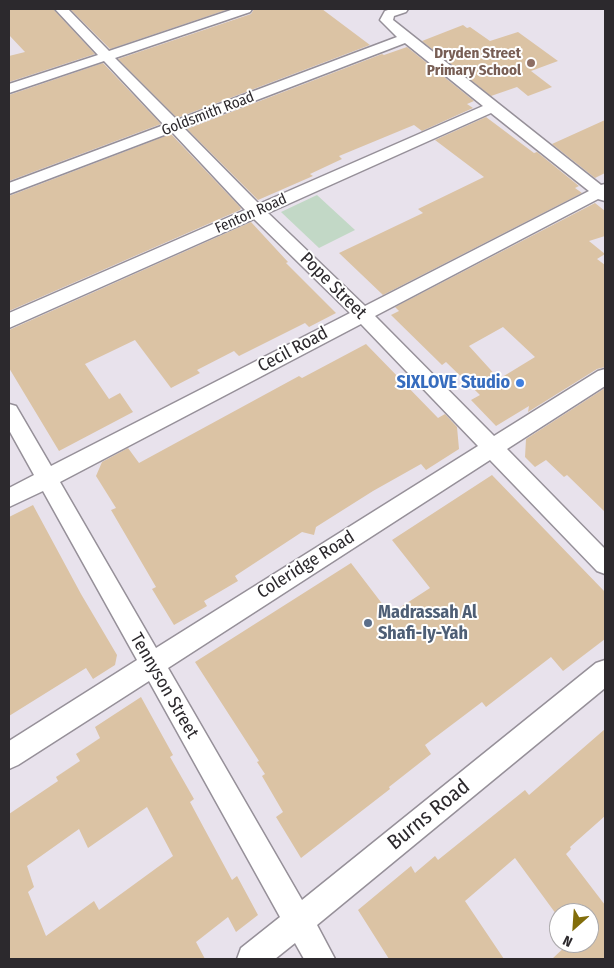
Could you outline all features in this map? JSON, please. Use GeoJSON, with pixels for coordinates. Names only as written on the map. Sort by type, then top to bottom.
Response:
{"type":"FeatureCollection","features":[{"type":"Feature","properties":{"kind":"street","name":"Pope Street"},"geometry":{"type":"LineString","coordinates":[[61,9],[257,212],[362,314],[605,564]]}},
{"type":"Feature","properties":{"kind":"street"},"geometry":{"type":"LineString","coordinates":[[9,89],[246,9]]}},
{"type":"Feature","properties":{"kind":"street"},"geometry":{"type":"LineString","coordinates":[[402,9],[386,16],[388,23],[492,107],[603,192]]}},
{"type":"Feature","properties":{"kind":"street","name":"Goldsmith Road"},"geometry":{"type":"LineString","coordinates":[[9,189],[406,38]]}},
{"type":"Feature","properties":{"kind":"street","name":"Fenton Road"},"geometry":{"type":"LineString","coordinates":[[9,321],[492,107]]}},
{"type":"Feature","properties":{"kind":"street","name":"Cecil Road"},"geometry":{"type":"LineString","coordinates":[[9,498],[362,314],[603,192]]}},
{"type":"Feature","properties":{"kind":"street","name":"Coleridge Road"},"geometry":{"type":"LineString","coordinates":[[9,756],[152,663],[605,376]]}},
{"type":"Feature","properties":{"kind":"street","name":"Tennyson Street"},"geometry":{"type":"LineString","coordinates":[[9,412],[320,959]]}},
{"type":"Feature","properties":{"kind":"street","name":"Burns Road"},"geometry":{"type":"LineString","coordinates":[[252,959],[605,672]]}},
{"type":"Feature","properties":{"kind":"green space"},"geometry":{"type":"Polygon","coordinates":[[[317,195],[355,230],[319,248],[281,212],[317,195]]]}},
{"type":"Feature","properties":{"kind":"building"},"geometry":{"type":"Polygon","coordinates":[[[9,9],[53,9],[95,54],[9,82],[9,56],[25,52],[9,35],[9,9]]]}},
{"type":"Feature","properties":{"kind":"building"},"geometry":{"type":"Polygon","coordinates":[[[70,9],[229,9],[110,49],[70,9]]]}},
{"type":"Feature","properties":{"kind":"building"},"geometry":{"type":"Polygon","coordinates":[[[254,9],[322,9],[370,45],[177,118],[118,59],[251,14],[254,9]]]}},
{"type":"Feature","properties":{"kind":"building"},"geometry":{"type":"Polygon","coordinates":[[[463,25],[467,28],[470,27],[490,41],[518,32],[558,61],[531,71],[552,87],[528,96],[517,87],[491,96],[422,41],[463,25]]]}},
{"type":"Feature","properties":{"kind":"building"},"geometry":{"type":"Polygon","coordinates":[[[407,47],[474,101],[467,104],[473,108],[422,131],[414,125],[339,156],[342,159],[310,174],[313,176],[258,200],[187,129],[382,54],[384,55],[407,47]]]}},
{"type":"Feature","properties":{"kind":"building"},"geometry":{"type":"Polygon","coordinates":[[[103,63],[161,124],[9,181],[9,95],[103,63]]]}},
{"type":"Feature","properties":{"kind":"building"},"geometry":{"type":"Polygon","coordinates":[[[486,117],[534,153],[537,152],[579,186],[575,188],[582,193],[383,295],[339,253],[423,213],[418,209],[484,177],[435,140],[486,117]]]}},
{"type":"Feature","properties":{"kind":"building"},"geometry":{"type":"Polygon","coordinates":[[[605,120],[605,173],[595,178],[552,144],[605,120]]]}},
{"type":"Feature","properties":{"kind":"building"},"geometry":{"type":"Polygon","coordinates":[[[171,134],[241,208],[240,210],[9,311],[9,196],[171,134]]]}},
{"type":"Feature","properties":{"kind":"building"},"geometry":{"type":"Polygon","coordinates":[[[595,203],[605,211],[605,236],[589,241],[605,254],[597,259],[605,265],[605,367],[597,369],[528,412],[529,406],[496,426],[471,400],[480,395],[446,362],[442,365],[391,315],[399,311],[395,307],[595,203]],[[503,327],[469,346],[499,379],[535,357],[503,327]]]}},
{"type":"Feature","properties":{"kind":"building"},"geometry":{"type":"Polygon","coordinates":[[[251,222],[288,262],[286,263],[336,313],[309,327],[305,323],[239,356],[234,351],[197,370],[200,373],[171,388],[135,340],[85,364],[109,399],[120,393],[133,412],[59,451],[9,368],[9,330],[251,222]]]}},
{"type":"Feature","properties":{"kind":"building"},"geometry":{"type":"Polygon","coordinates":[[[366,344],[438,418],[445,414],[457,427],[459,449],[426,470],[421,464],[373,491],[316,527],[314,535],[302,532],[235,576],[238,581],[204,601],[207,606],[174,625],[152,589],[156,587],[111,510],[116,508],[96,476],[102,462],[128,448],[139,463],[299,376],[302,378],[366,344]]]}},
{"type":"Feature","properties":{"kind":"building"},"geometry":{"type":"Polygon","coordinates":[[[605,388],[605,512],[567,475],[564,477],[546,460],[535,467],[525,457],[526,439],[605,388]]]}},
{"type":"Feature","properties":{"kind":"building"},"geometry":{"type":"Polygon","coordinates":[[[492,475],[605,592],[605,639],[563,671],[551,657],[486,707],[482,702],[425,745],[431,754],[389,787],[390,789],[301,858],[276,817],[283,812],[262,776],[265,774],[257,762],[259,761],[195,662],[351,563],[390,614],[430,588],[392,540],[492,475]]]}},
{"type":"Feature","properties":{"kind":"building"},"geometry":{"type":"Polygon","coordinates":[[[33,505],[81,594],[117,655],[115,665],[93,679],[86,668],[9,716],[9,517],[33,505]]]}},
{"type":"Feature","properties":{"kind":"building"},"geometry":{"type":"Polygon","coordinates":[[[141,697],[173,755],[170,757],[194,799],[190,802],[205,830],[232,880],[237,876],[258,915],[236,932],[228,917],[196,942],[205,959],[9,959],[9,814],[58,781],[56,777],[80,761],[76,754],[100,738],[95,727],[141,697]],[[147,807],[88,848],[79,829],[27,866],[34,887],[28,892],[46,936],[94,901],[99,910],[173,856],[147,807]]]}},
{"type":"Feature","properties":{"kind":"building"},"geometry":{"type":"Polygon","coordinates":[[[605,729],[605,816],[570,847],[571,849],[566,854],[605,905],[605,959],[552,959],[558,953],[599,953],[599,903],[549,904],[515,858],[465,901],[504,959],[389,959],[358,910],[411,866],[415,873],[435,856],[438,860],[525,790],[529,795],[605,729]]]}},
{"type":"Feature","properties":{"kind":"place","name":"Dryden Street Primary School"},"geometry":{"type":"Point","coordinates":[531,63]}},
{"type":"Feature","properties":{"kind":"place","name":"SIXLOVE Studio"},"geometry":{"type":"Point","coordinates":[520,383]}},
{"type":"Feature","properties":{"kind":"place","name":"Madrassah Al Shafi-Iy-Yah"},"geometry":{"type":"Point","coordinates":[368,623]}}]}
